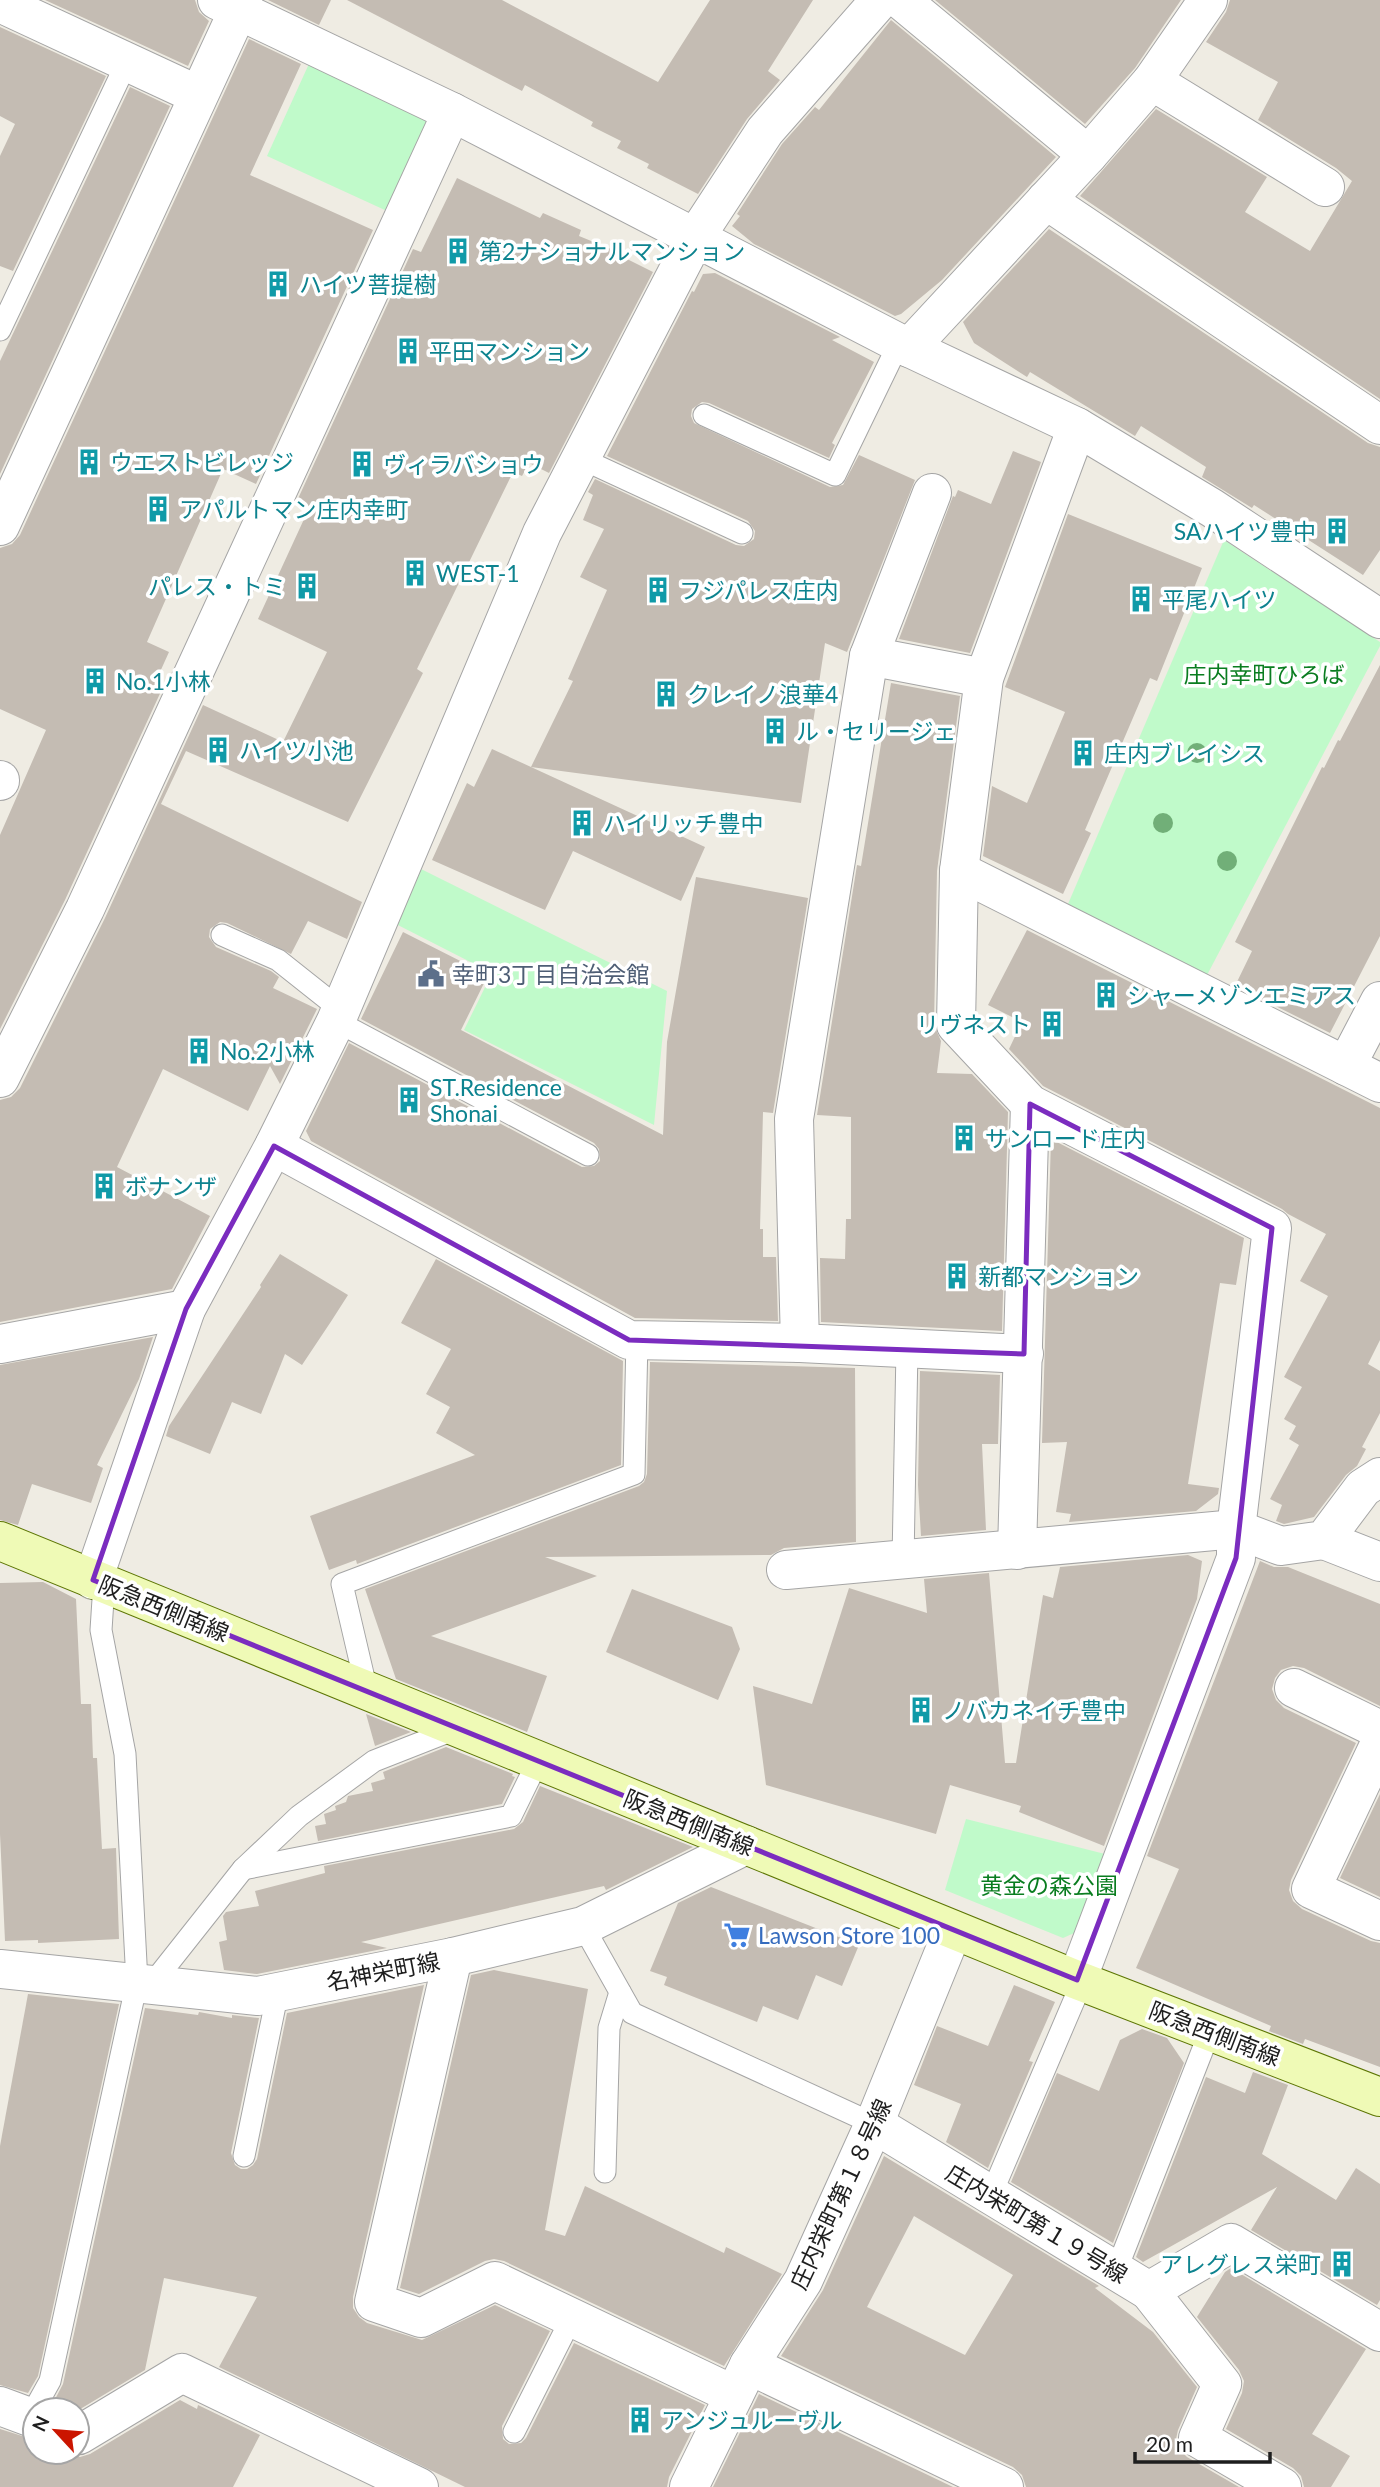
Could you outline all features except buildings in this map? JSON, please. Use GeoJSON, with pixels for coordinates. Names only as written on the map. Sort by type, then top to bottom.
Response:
{"type":"FeatureCollection","features":[{"type":"Feature","properties":{"kind":"street"},"geometry":{"type":"LineString","coordinates":[[99,1582],[186,1309],[274,1146],[338,1015],[542,533],[695,238],[765,131],[880,0]]}},
{"type":"Feature","properties":{"kind":"street"},"geometry":{"type":"LineString","coordinates":[[901,0],[1088,155]]}},
{"type":"Feature","properties":{"kind":"street"},"geometry":{"type":"LineString","coordinates":[[904,346],[1088,155],[1152,81],[1208,0]]}},
{"type":"Feature","properties":{"kind":"street"},"geometry":{"type":"LineString","coordinates":[[0,3],[198,95]]}},
{"type":"Feature","properties":{"kind":"street"},"geometry":{"type":"LineString","coordinates":[[0,526],[198,95],[232,3],[452,112],[904,346],[1077,427],[1212,508],[1380,619]]}},
{"type":"Feature","properties":{"kind":"street"},"geometry":{"type":"LineString","coordinates":[[1152,81],[1325,187]]}},
{"type":"Feature","properties":{"kind":"street"},"geometry":{"type":"LineString","coordinates":[[0,1078],[85,909],[452,112]]}},
{"type":"Feature","properties":{"kind":"street"},"geometry":{"type":"LineString","coordinates":[[1046,200],[1380,425]]}},
{"type":"Feature","properties":{"kind":"street"},"geometry":{"type":"LineString","coordinates":[[1077,427],[984,678],[959,871],[956,1025],[1030,1104],[1272,1228],[1236,1528],[1236,1558],[1079,1981]]}},
{"type":"Feature","properties":{"kind":"street"},"geometry":{"type":"LineString","coordinates":[[800,1343],[794,1119],[869,656],[932,493]]}},
{"type":"Feature","properties":{"kind":"street"},"geometry":{"type":"LineString","coordinates":[[869,656],[984,678]]}},
{"type":"Feature","properties":{"kind":"street"},"geometry":{"type":"LineString","coordinates":[[959,871],[1380,1083]]}},
{"type":"Feature","properties":{"kind":"street"},"geometry":{"type":"LineString","coordinates":[[1346,1066],[1380,1001]]}},
{"type":"Feature","properties":{"kind":"street"},"geometry":{"type":"LineString","coordinates":[[1017,1550],[1030,1104]]}},
{"type":"Feature","properties":{"kind":"street"},"geometry":{"type":"LineString","coordinates":[[274,1146],[629,1340],[800,1343],[1024,1354]]}},
{"type":"Feature","properties":{"kind":"street"},"geometry":{"type":"LineString","coordinates":[[0,1344],[186,1309]]}},
{"type":"Feature","properties":{"kind":"street"},"geometry":{"type":"LineString","coordinates":[[1324,1540],[1363,1488],[1380,1477]]}},
{"type":"Feature","properties":{"kind":"street"},"geometry":{"type":"LineString","coordinates":[[786,1570],[1236,1528],[1281,1546],[1324,1540],[1380,1562]]}},
{"type":"Feature","properties":{"kind":"street","name":"阪急西側南線"},"geometry":{"type":"LineString","coordinates":[[0,1541],[1079,1981],[1380,2097]]}},
{"type":"Feature","properties":{"kind":"street"},"geometry":{"type":"LineString","coordinates":[[1294,1688],[1372,1726],[1380,1733]]}},
{"type":"Feature","properties":{"kind":"street"},"geometry":{"type":"LineString","coordinates":[[1380,1742],[1311,1889],[1380,1921]]}},
{"type":"Feature","properties":{"kind":"street","name":"名神栄町線"},"geometry":{"type":"LineString","coordinates":[[1,1977],[144,1983],[258,1996],[453,1957],[583,1926],[746,1845]]}},
{"type":"Feature","properties":{"kind":"street","name":"庄内栄町第１８号線"},"geometry":{"type":"LineString","coordinates":[[689,2487],[742,2380],[803,2281],[874,2124],[953,1930]]}},
{"type":"Feature","properties":{"kind":"street"},"geometry":{"type":"LineString","coordinates":[[453,1957],[374,2302],[421,2318],[495,2281],[572,2317],[742,2380],[1004,2487]]}},
{"type":"Feature","properties":{"kind":"street","name":"庄内栄町第１９号線"},"geometry":{"type":"LineString","coordinates":[[874,2124],[1149,2291],[1231,2243],[1380,2332]]}},
{"type":"Feature","properties":{"kind":"street"},"geometry":{"type":"LineString","coordinates":[[1149,2291],[1222,2384],[1198,2438],[1282,2487]]}},
{"type":"Feature","properties":{"kind":"street"},"geometry":{"type":"LineString","coordinates":[[91,2428],[182,2373],[419,2487]]}},
{"type":"Feature","properties":{"kind":"lane"},"geometry":{"type":"LineString","coordinates":[[0,330],[127,62]]}},
{"type":"Feature","properties":{"kind":"lane"},"geometry":{"type":"LineString","coordinates":[[704,415],[835,475],[904,346]]}},
{"type":"Feature","properties":{"kind":"lane"},"geometry":{"type":"LineString","coordinates":[[580,458],[742,533]]}},
{"type":"Feature","properties":{"kind":"lane"},"geometry":{"type":"LineString","coordinates":[[222,935],[278,960],[338,1015],[588,1155]]}},
{"type":"Feature","properties":{"kind":"lane"},"geometry":{"type":"LineString","coordinates":[[367,1691],[342,1584],[634,1474],[637,1339]]}},
{"type":"Feature","properties":{"kind":"lane"},"geometry":{"type":"LineString","coordinates":[[903,1560],[907,1349]]}},
{"type":"Feature","properties":{"kind":"lane"},"geometry":{"type":"LineString","coordinates":[[37,2396],[50,2381],[144,1983],[125,1754],[101,1630],[99,1582]]}},
{"type":"Feature","properties":{"kind":"lane"},"geometry":{"type":"LineString","coordinates":[[144,1983],[243,1869],[299,1816],[374,1761],[458,1728]]}},
{"type":"Feature","properties":{"kind":"lane"},"geometry":{"type":"LineString","coordinates":[[243,1869],[511,1816],[538,1761]]}},
{"type":"Feature","properties":{"kind":"lane"},"geometry":{"type":"LineString","coordinates":[[583,1926],[632,2013],[874,2124]]}},
{"type":"Feature","properties":{"kind":"lane"},"geometry":{"type":"LineString","coordinates":[[991,2195],[1079,1981]]}},
{"type":"Feature","properties":{"kind":"lane"},"geometry":{"type":"LineString","coordinates":[[244,2156],[278,1992]]}},
{"type":"Feature","properties":{"kind":"lane"},"geometry":{"type":"LineString","coordinates":[[605,2172],[609,2028],[620,1992]]}},
{"type":"Feature","properties":{"kind":"lane"},"geometry":{"type":"LineString","coordinates":[[1116,2271],[1210,2031]]}},
{"type":"Feature","properties":{"kind":"lane"},"geometry":{"type":"LineString","coordinates":[[514,2432],[572,2317]]}},
{"type":"Feature","properties":{"kind":"highlighted area"},"geometry":{"type":"Polygon","coordinates":[[[1030,1104],[1272,1228],[1236,1558],[1077,1980],[93,1580],[186,1309],[274,1146],[629,1340],[1024,1354],[1030,1104]]]}},
{"type":"Feature","properties":{"kind":"green space"},"geometry":{"type":"Polygon","coordinates":[[[313,55],[419,107],[429,124],[387,211],[267,156],[313,55]]]}},
{"type":"Feature","properties":{"kind":"green space","name":"庄内幸町ひろば"},"geometry":{"type":"Polygon","coordinates":[[[1224,540],[1380,642],[1380,646],[1206,977],[1068,904],[1224,540]]]}},
{"type":"Feature","properties":{"kind":"green space"},"geometry":{"type":"Polygon","coordinates":[[[417,867],[667,991],[654,1125],[464,1030],[492,973],[390,921],[417,867]]]}},
{"type":"Feature","properties":{"kind":"green space","name":"黄金の森公園"},"geometry":{"type":"Polygon","coordinates":[[[966,1819],[1109,1855],[1081,1930],[1063,1938],[945,1890],[966,1819]]]}},
{"type":"Feature","properties":{"kind":"place","name":"第2ナショナルマンション"},"geometry":{"type":"Point","coordinates":[458,251]}},
{"type":"Feature","properties":{"kind":"place","name":"ハイツ菩提樹"},"geometry":{"type":"Point","coordinates":[278,284]}},
{"type":"Feature","properties":{"kind":"place","name":"平田マンション"},"geometry":{"type":"Point","coordinates":[408,351]}},
{"type":"Feature","properties":{"kind":"place","name":"ウエストビレッジ"},"geometry":{"type":"Point","coordinates":[89,462]}},
{"type":"Feature","properties":{"kind":"place","name":"ヴィラバショウ"},"geometry":{"type":"Point","coordinates":[362,464]}},
{"type":"Feature","properties":{"kind":"place","name":"アパルトマン庄内幸町"},"geometry":{"type":"Point","coordinates":[158,509]}},
{"type":"Feature","properties":{"kind":"place","name":"SAハイツ豊中"},"geometry":{"type":"Point","coordinates":[1337,531]}},
{"type":"Feature","properties":{"kind":"place","name":"WEST-1"},"geometry":{"type":"Point","coordinates":[415,573]}},
{"type":"Feature","properties":{"kind":"place","name":"パレス・トミ"},"geometry":{"type":"Point","coordinates":[307,586]}},
{"type":"Feature","properties":{"kind":"place","name":"フジパレス庄内"},"geometry":{"type":"Point","coordinates":[658,590]}},
{"type":"Feature","properties":{"kind":"place","name":"平尾ハイツ"},"geometry":{"type":"Point","coordinates":[1141,599]}},
{"type":"Feature","properties":{"kind":"place","name":"No.1小林"},"geometry":{"type":"Point","coordinates":[95,681]}},
{"type":"Feature","properties":{"kind":"place","name":"クレイノ浪華4"},"geometry":{"type":"Point","coordinates":[666,694]}},
{"type":"Feature","properties":{"kind":"place","name":"ル・セリージェ"},"geometry":{"type":"Point","coordinates":[775,731]}},
{"type":"Feature","properties":{"kind":"place","name":"ハイツ小池"},"geometry":{"type":"Point","coordinates":[218,750]}},
{"type":"Feature","properties":{"kind":"place","name":"庄内ブレイシス"},"geometry":{"type":"Point","coordinates":[1083,753]}},
{"type":"Feature","properties":{"kind":"place","name":"ハイリッチ豊中"},"geometry":{"type":"Point","coordinates":[582,823]}},
{"type":"Feature","properties":{"kind":"place","name":"幸町3丁目自治会館"},"geometry":{"type":"Point","coordinates":[431,974]}},
{"type":"Feature","properties":{"kind":"place","name":"シャーメゾンエミアス"},"geometry":{"type":"Point","coordinates":[1106,995]}},
{"type":"Feature","properties":{"kind":"place","name":"リヴネスト"},"geometry":{"type":"Point","coordinates":[1052,1024]}},
{"type":"Feature","properties":{"kind":"place","name":"No.2小林"},"geometry":{"type":"Point","coordinates":[199,1051]}},
{"type":"Feature","properties":{"kind":"place","name":"ST.Residence Shonai"},"geometry":{"type":"Point","coordinates":[409,1100]}},
{"type":"Feature","properties":{"kind":"place","name":"サンロード庄内"},"geometry":{"type":"Point","coordinates":[964,1138]}},
{"type":"Feature","properties":{"kind":"place","name":"ボナンザ"},"geometry":{"type":"Point","coordinates":[104,1186]}},
{"type":"Feature","properties":{"kind":"place","name":"新都マンション"},"geometry":{"type":"Point","coordinates":[957,1276]}},
{"type":"Feature","properties":{"kind":"place","name":"ノバカネイチ豊中"},"geometry":{"type":"Point","coordinates":[921,1710]}},
{"type":"Feature","properties":{"kind":"place","name":"Lawson Store 100"},"geometry":{"type":"Point","coordinates":[737,1935]}},
{"type":"Feature","properties":{"kind":"place","name":"アレグレス栄町"},"geometry":{"type":"Point","coordinates":[1342,2264]}},
{"type":"Feature","properties":{"kind":"place","name":"アンジュルーヴル"},"geometry":{"type":"Point","coordinates":[640,2420]}}]}
